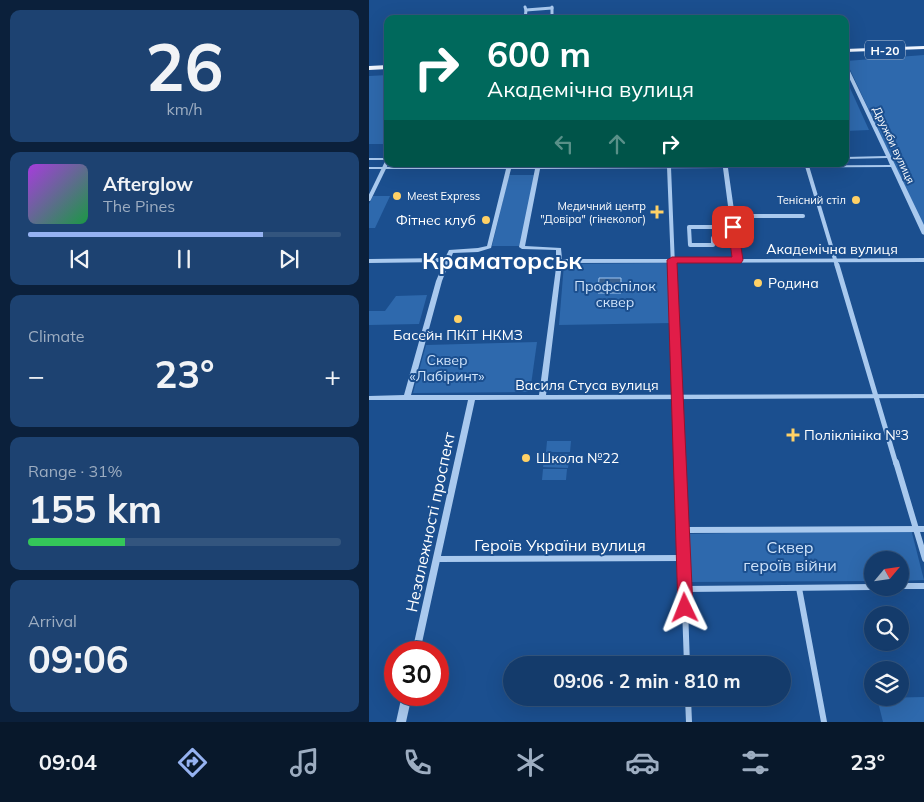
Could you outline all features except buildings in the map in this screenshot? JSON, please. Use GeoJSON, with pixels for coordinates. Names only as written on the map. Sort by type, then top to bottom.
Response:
{"type":"FeatureCollection","features":[{"type":"Feature","properties":{"kind":"main road","name":"Н-20"},"geometry":{"type":"LineString","coordinates":[[849,51],[924,47]]}},
{"type":"Feature","properties":{"kind":"main road"},"geometry":{"type":"LineString","coordinates":[[369,68],[384,67]]}},
{"type":"Feature","properties":{"kind":"street"},"geometry":{"type":"LineString","coordinates":[[525,15],[525,8],[551,6],[551,15]]}},
{"type":"Feature","properties":{"kind":"street","name":"Дружби вулиця"},"geometry":{"type":"LineString","coordinates":[[849,74],[924,234]]}},
{"type":"Feature","properties":{"kind":"street"},"geometry":{"type":"LineString","coordinates":[[849,158],[888,158]]}},
{"type":"Feature","properties":{"kind":"street"},"geometry":{"type":"LineString","coordinates":[[369,159],[384,160]]}},
{"type":"Feature","properties":{"kind":"street"},"geometry":{"type":"LineString","coordinates":[[849,166],[892,166]]}},
{"type":"Feature","properties":{"kind":"street"},"geometry":{"type":"LineString","coordinates":[[369,168],[528,167]]}},
{"type":"Feature","properties":{"kind":"street"},"geometry":{"type":"LineString","coordinates":[[535,167],[523,247],[559,249],[559,264],[542,398]]}},
{"type":"Feature","properties":{"kind":"street"},"geometry":{"type":"LineString","coordinates":[[669,167],[687,656]]}},
{"type":"Feature","properties":{"kind":"street"},"geometry":{"type":"LineString","coordinates":[[725,167],[738,260]]}},
{"type":"Feature","properties":{"kind":"street"},"geometry":{"type":"LineString","coordinates":[[807,167],[924,559]]}},
{"type":"Feature","properties":{"kind":"street"},"geometry":{"type":"LineString","coordinates":[[369,199],[384,168]]}},
{"type":"Feature","properties":{"kind":"street"},"geometry":{"type":"LineString","coordinates":[[407,398],[439,281],[447,260],[451,251],[478,250],[489,246],[509,168]]}},
{"type":"Feature","properties":{"kind":"street"},"geometry":{"type":"LineString","coordinates":[[731,216],[803,216]]}},
{"type":"Feature","properties":{"kind":"street"},"geometry":{"type":"LineString","coordinates":[[733,227],[689,227],[690,245],[713,246],[713,238],[735,238]]}},
{"type":"Feature","properties":{"kind":"street"},"geometry":{"type":"LineString","coordinates":[[369,261],[447,260]]}},
{"type":"Feature","properties":{"kind":"street","name":"Академічна вулиця"},"geometry":{"type":"LineString","coordinates":[[559,264],[672,260],[924,260]]}},
{"type":"Feature","properties":{"kind":"street","name":"Василя Стуса вулиця"},"geometry":{"type":"LineString","coordinates":[[369,398],[924,396]]}},
{"type":"Feature","properties":{"kind":"street","name":"Незалежності проспект"},"geometry":{"type":"LineString","coordinates":[[418,641],[472,398]]}},
{"type":"Feature","properties":{"kind":"street"},"geometry":{"type":"LineString","coordinates":[[682,530],[924,528]]}},
{"type":"Feature","properties":{"kind":"street","name":"Героїв України вулиця"},"geometry":{"type":"LineString","coordinates":[[437,559],[683,558]]}},
{"type":"Feature","properties":{"kind":"street"},"geometry":{"type":"LineString","coordinates":[[909,586],[924,586]]}},
{"type":"Feature","properties":{"kind":"street"},"geometry":{"type":"LineString","coordinates":[[685,589],[864,587]]}},
{"type":"Feature","properties":{"kind":"street"},"geometry":{"type":"LineString","coordinates":[[799,588],[824,722]]}},
{"type":"Feature","properties":{"kind":"street"},"geometry":{"type":"LineString","coordinates":[[401,722],[405,706]]}},
{"type":"Feature","properties":{"kind":"street"},"geometry":{"type":"LineString","coordinates":[[688,706],[689,722]]}},
{"type":"Feature","properties":{"kind":"green space"},"geometry":{"type":"Polygon","coordinates":[[[924,55],[924,228],[849,67],[849,61],[924,55]]]}},
{"type":"Feature","properties":{"kind":"green space"},"geometry":{"type":"Polygon","coordinates":[[[384,75],[384,144],[369,144],[369,76],[384,75]]]}},
{"type":"Feature","properties":{"kind":"green space"},"geometry":{"type":"Polygon","coordinates":[[[849,86],[869,130],[849,131],[849,86]]]}},
{"type":"Feature","properties":{"kind":"green space"},"geometry":{"type":"Polygon","coordinates":[[[509,175],[535,175],[521,246],[492,246],[509,175]]]}},
{"type":"Feature","properties":{"kind":"green space"},"geometry":{"type":"Polygon","coordinates":[[[373,196],[390,196],[375,228],[369,228],[369,204],[373,196]]]}},
{"type":"Feature","properties":{"kind":"green space","name":"Профспілок сквер"},"geometry":{"type":"Polygon","coordinates":[[[667,263],[672,323],[559,325],[564,264],[667,263]]]}},
{"type":"Feature","properties":{"kind":"green space"},"geometry":{"type":"Polygon","coordinates":[[[427,295],[419,324],[369,325],[369,311],[385,311],[396,296],[427,295]]]}},
{"type":"Feature","properties":{"kind":"green space","name":"Сквер «Лабіринт»"},"geometry":{"type":"Polygon","coordinates":[[[537,342],[530,392],[413,393],[426,345],[537,342]]]}},
{"type":"Feature","properties":{"kind":"green space"},"geometry":{"type":"Polygon","coordinates":[[[547,441],[571,441],[570,452],[546,452],[547,441]]]}},
{"type":"Feature","properties":{"kind":"green space"},"geometry":{"type":"Polygon","coordinates":[[[545,454],[570,454],[568,468],[543,467],[545,454]]]}},
{"type":"Feature","properties":{"kind":"green space"},"geometry":{"type":"Polygon","coordinates":[[[543,469],[567,469],[566,480],[542,480],[543,469]]]}},
{"type":"Feature","properties":{"kind":"green space","name":"Сквер героїв війни"},"geometry":{"type":"Polygon","coordinates":[[[911,529],[924,580],[909,581],[909,551],[864,551],[864,581],[690,582],[688,534],[911,529]]]}},
{"type":"Feature","properties":{"kind":"green space"},"geometry":{"type":"Polygon","coordinates":[[[909,697],[924,697],[924,722],[883,722],[879,706],[909,706],[909,697]]]}},
{"type":"Feature","properties":{"kind":"shaded area"},"geometry":{"type":"Polygon","coordinates":[[[599,278],[621,278],[621,293],[598,293],[599,278]]]}},
{"type":"Feature","properties":{"kind":"place","name":"Meest Express"},"geometry":{"type":"Point","coordinates":[397,196]}},
{"type":"Feature","properties":{"kind":"place","name":"Тенісний стіл"},"geometry":{"type":"Point","coordinates":[856,200]}},
{"type":"Feature","properties":{"kind":"place","name":"Медичний центр \"Довіра\" (гінеколог)"},"geometry":{"type":"Point","coordinates":[657,212]}},
{"type":"Feature","properties":{"kind":"place","name":"Фітнес клуб"},"geometry":{"type":"Point","coordinates":[486,220]}},
{"type":"Feature","properties":{"kind":"place","name":"Родина"},"geometry":{"type":"Point","coordinates":[758,283]}},
{"type":"Feature","properties":{"kind":"place","name":"Басейн ПКіТ НКМЗ"},"geometry":{"type":"Point","coordinates":[458,319]}},
{"type":"Feature","properties":{"kind":"place","name":"Поліклініка №3"},"geometry":{"type":"Point","coordinates":[793,435]}},
{"type":"Feature","properties":{"kind":"place","name":"Школа №22"},"geometry":{"type":"Point","coordinates":[526,458]}},
{"type":"Feature","properties":{"kind":"district","name":"Краматорськ"},"geometry":{"type":"Point","coordinates":[502,260]}},
{"type":"Feature","properties":{"kind":"route"},"geometry":{"type":"LineString","coordinates":[[685,608],[672,260],[738,260],[733,227]]}}]}
